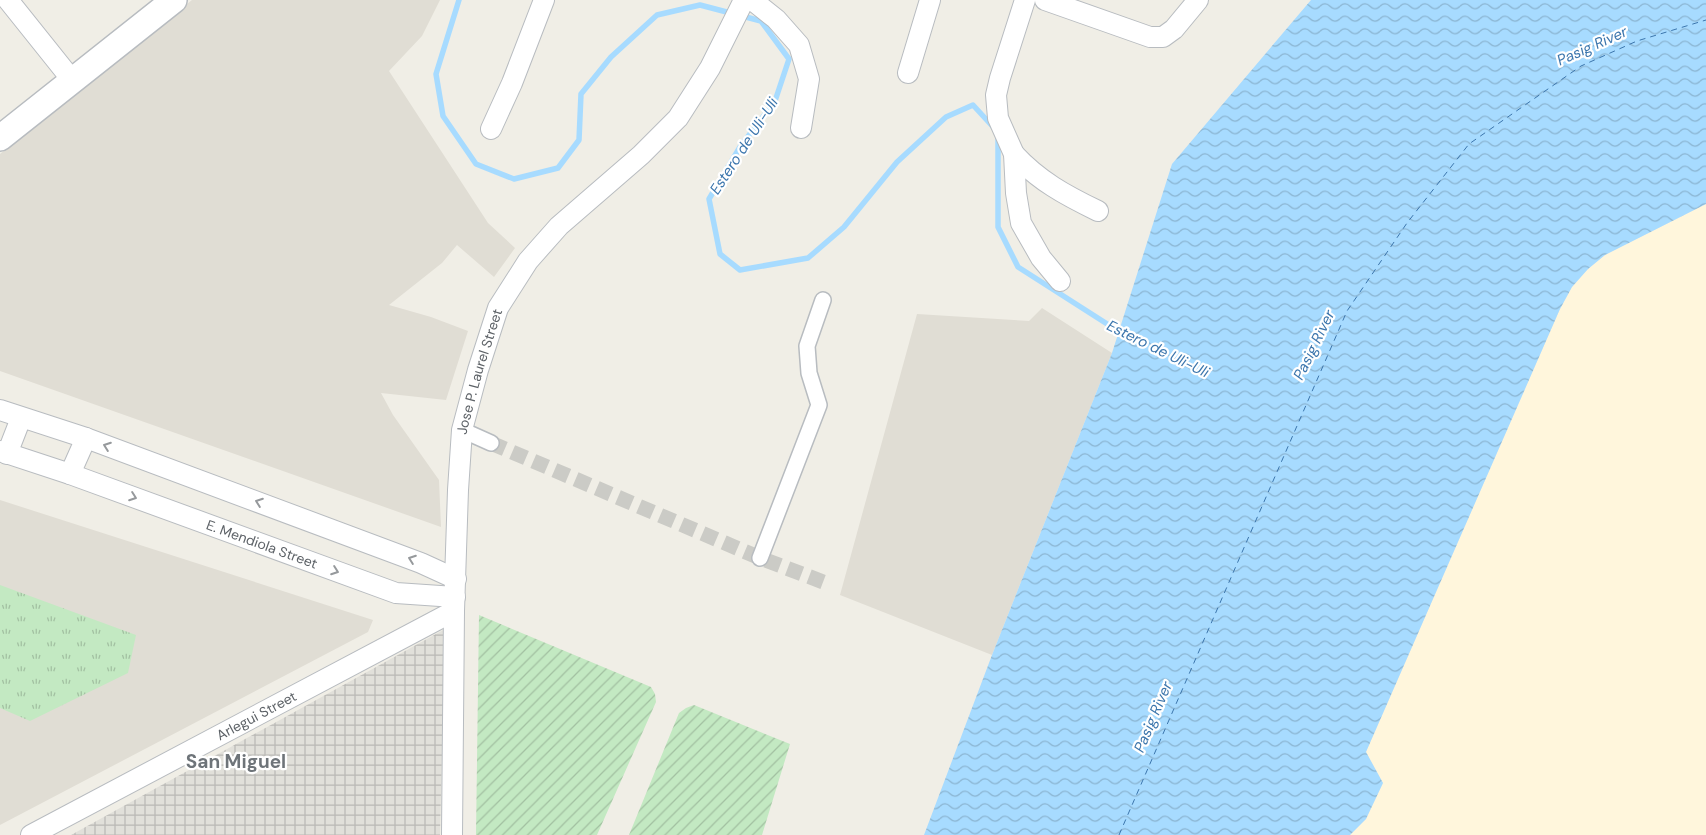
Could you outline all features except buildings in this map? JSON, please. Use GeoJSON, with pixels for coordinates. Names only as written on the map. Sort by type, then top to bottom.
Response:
{"type":"FeatureCollection","features":[{"type":"Feature","properties":{"kind":"street"},"geometry":{"type":"LineString","coordinates":[[8,0],[72,80]]}},
{"type":"Feature","properties":{"kind":"street"},"geometry":{"type":"LineString","coordinates":[[0,138],[174,0]]}},
{"type":"Feature","properties":{"kind":"street"},"geometry":{"type":"LineString","coordinates":[[491,129],[512,83],[544,0]]}},
{"type":"Feature","properties":{"kind":"street"},"geometry":{"type":"LineString","coordinates":[[908,73],[930,0]]}},
{"type":"Feature","properties":{"kind":"street"},"geometry":{"type":"LineString","coordinates":[[1025,0],[996,95],[998,118],[1014,154],[1016,193],[1021,222],[1041,258],[1060,281]]}},
{"type":"Feature","properties":{"kind":"street"},"geometry":{"type":"LineString","coordinates":[[1045,0],[1150,37],[1163,36],[1174,29],[1198,0]]}},
{"type":"Feature","properties":{"kind":"street"},"geometry":{"type":"LineString","coordinates":[[746,2],[776,19],[799,44],[809,79],[801,128]]}},
{"type":"Feature","properties":{"kind":"street","name":"Jose P. Laurel Street"},"geometry":{"type":"LineString","coordinates":[[452,835],[455,596],[462,430],[478,370],[498,308],[528,261],[559,226],[641,155],[678,118],[710,68],[746,2]]}},
{"type":"Feature","properties":{"kind":"street"},"geometry":{"type":"LineString","coordinates":[[1014,154],[1030,170],[1066,196],[1098,210]]}},
{"type":"Feature","properties":{"kind":"street"},"geometry":{"type":"LineString","coordinates":[[760,558],[819,405],[809,373],[806,346],[823,300]]}},
{"type":"Feature","properties":{"kind":"street"},"geometry":{"type":"LineString","coordinates":[[0,410],[86,438],[421,563],[455,596]]}},
{"type":"Feature","properties":{"kind":"street","name":"E. Mendiola Street"},"geometry":{"type":"LineString","coordinates":[[21,418],[3,452],[70,474],[396,593],[455,596]]}},
{"type":"Feature","properties":{"kind":"street"},"geometry":{"type":"LineString","coordinates":[[462,430],[491,443]]}},
{"type":"Feature","properties":{"kind":"street"},"geometry":{"type":"LineString","coordinates":[[70,474],[86,438]]}},
{"type":"Feature","properties":{"kind":"street","name":"Arlegui Street"},"geometry":{"type":"LineString","coordinates":[[31,835],[455,596]]}},
{"type":"Feature","properties":{"kind":"shaded area"},"geometry":{"type":"Polygon","coordinates":[[[192,0],[440,0],[422,36],[389,71],[488,223],[515,248],[494,277],[457,245],[442,263],[389,305],[431,317],[468,331],[446,400],[381,393],[393,415],[439,480],[441,527],[0,371],[0,154],[192,0]]]}},
{"type":"Feature","properties":{"kind":"shaded area"},"geometry":{"type":"Polygon","coordinates":[[[1706,204],[1706,835],[1350,835],[1366,819],[1383,783],[1366,752],[1560,309],[1572,287],[1588,269],[1605,255],[1706,204]]]}},
{"type":"Feature","properties":{"kind":"shaded area"},"geometry":{"type":"Polygon","coordinates":[[[1042,308],[1112,353],[992,655],[840,595],[917,314],[1029,321],[1042,308]]]}},
{"type":"Feature","properties":{"kind":"shaded area"},"geometry":{"type":"Polygon","coordinates":[[[0,500],[373,620],[368,632],[0,825],[0,500]]]}},
{"type":"Feature","properties":{"kind":"shaded area"},"geometry":{"type":"Polygon","coordinates":[[[445,629],[440,835],[71,835],[445,629]]]}},
{"type":"Feature","properties":{"kind":"green space"},"geometry":{"type":"Polygon","coordinates":[[[0,585],[136,635],[128,673],[30,721],[0,708],[0,585]]]}},
{"type":"Feature","properties":{"kind":"green space"},"geometry":{"type":"Polygon","coordinates":[[[479,615],[651,687],[655,694],[656,702],[597,835],[476,835],[479,615]]]}},
{"type":"Feature","properties":{"kind":"green space"},"geometry":{"type":"Polygon","coordinates":[[[694,705],[790,744],[762,835],[629,835],[679,713],[694,705]]]}},
{"type":"Feature","properties":{"kind":"water","name":"Pasig River"},"geometry":{"type":"Polygon","coordinates":[[[1311,0],[1706,0],[1706,204],[1605,255],[1588,269],[1572,287],[1560,309],[1366,752],[1383,783],[1366,819],[1350,835],[924,835],[992,655],[1112,353],[1172,164],[1311,0]]]}},
{"type":"Feature","properties":{"kind":"waterway","name":"Estero de Uli-Uli"},"geometry":{"type":"LineString","coordinates":[[459,0],[436,74],[443,116],[476,164],[514,179],[558,168],[579,140],[581,94],[611,57],[657,15],[700,5],[761,21],[789,59],[775,101],[740,147],[709,199],[720,254],[740,270],[808,258],[844,227],[897,162],[946,117],[973,105],[995,129]]}},
{"type":"Feature","properties":{"kind":"waterway","name":"Estero de Uli-Uli"},"geometry":{"type":"LineString","coordinates":[[998,136],[998,227],[1018,267],[1126,336]]}},
{"type":"Feature","properties":{"kind":"ferry route"},"geometry":{"type":"LineString","coordinates":[[1119,835],[1347,311],[1407,223],[1469,144],[1581,66],[1637,41],[1706,20]]}},
{"type":"Feature","properties":{"kind":"tunnel"},"geometry":{"type":"LineString","coordinates":[[491,443],[760,558],[826,583]]}},
{"type":"Feature","properties":{"kind":"district","name":"San Miguel"},"geometry":{"type":"Point","coordinates":[236,761]}}]}
